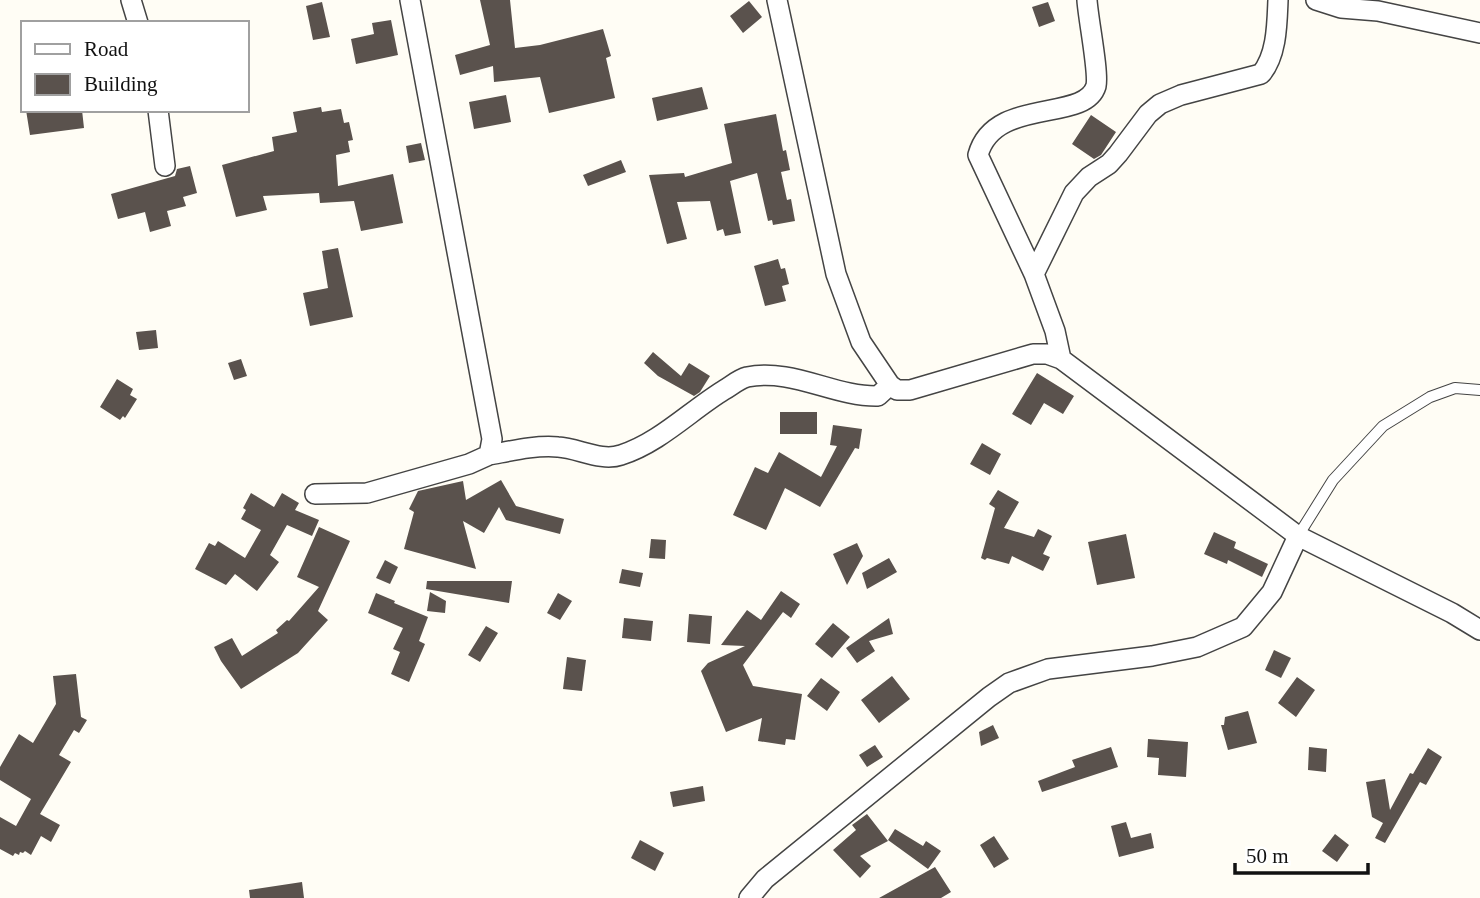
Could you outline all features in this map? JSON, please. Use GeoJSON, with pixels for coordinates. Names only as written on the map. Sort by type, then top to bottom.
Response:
{"type":"FeatureCollection","features":[{"type":"Feature","properties":{"kind":"street"},"geometry":{"type":"LineString","coordinates":[[131,0],[137,21]]}},
{"type":"Feature","properties":{"kind":"street"},"geometry":{"type":"LineString","coordinates":[[410,0],[492,439],[489,455]]}},
{"type":"Feature","properties":{"kind":"street"},"geometry":{"type":"LineString","coordinates":[[777,0],[836,274],[861,342],[890,385],[897,390],[910,390],[1021,356],[1047,354],[1061,359],[1298,536],[1452,613],[1480,631]]}},
{"type":"Feature","properties":{"kind":"street"},"geometry":{"type":"LineString","coordinates":[[1061,359],[1055,331],[1034,274],[981,166],[978,152],[996,127],[1031,113],[1068,106],[1083,100],[1093,91],[1096,76],[1087,0]]}},
{"type":"Feature","properties":{"kind":"street"},"geometry":{"type":"LineString","coordinates":[[1034,274],[1074,193],[1089,177],[1109,164],[1148,114],[1160,104],[1181,95],[1261,74],[1270,60],[1273,48],[1278,0]]}},
{"type":"Feature","properties":{"kind":"street"},"geometry":{"type":"LineString","coordinates":[[1316,0],[1341,8],[1378,11],[1480,33]]}},
{"type":"Feature","properties":{"kind":"street"},"geometry":{"type":"LineString","coordinates":[[158,112],[165,166]]}},
{"type":"Feature","properties":{"kind":"street"},"geometry":{"type":"LineString","coordinates":[[315,494],[367,493],[469,464],[489,455],[557,447],[617,457],[660,435],[695,408],[744,377],[771,375],[795,378],[866,396],[878,396],[890,385]]}},
{"type":"Feature","properties":{"kind":"street"},"geometry":{"type":"LineString","coordinates":[[749,898],[765,879],[1009,682],[1048,669],[1152,656],[1197,647],[1243,627],[1272,592],[1298,536]]}},
{"type":"Feature","properties":{"kind":"lane"},"geometry":{"type":"LineString","coordinates":[[1298,536],[1333,480],[1383,426],[1430,397],[1455,388],[1480,390]]}},
{"type":"Feature","properties":{"kind":"building"},"geometry":{"type":"Polygon","coordinates":[[[480,0],[510,0],[515,48],[540,45],[603,29],[611,56],[606,58],[615,98],[549,113],[540,77],[494,82],[493,66],[460,75],[455,55],[490,45],[480,0]]]}},
{"type":"Feature","properties":{"kind":"building"},"geometry":{"type":"Polygon","coordinates":[[[749,1],[762,17],[743,33],[730,16],[749,1]]]}},
{"type":"Feature","properties":{"kind":"building"},"geometry":{"type":"Polygon","coordinates":[[[322,2],[330,37],[313,40],[306,6],[322,2]]]}},
{"type":"Feature","properties":{"kind":"building"},"geometry":{"type":"Polygon","coordinates":[[[1048,2],[1055,21],[1039,27],[1032,7],[1048,2]]]}},
{"type":"Feature","properties":{"kind":"building"},"geometry":{"type":"Polygon","coordinates":[[[391,20],[398,55],[356,64],[351,39],[374,34],[372,23],[391,20]]]}},
{"type":"Feature","properties":{"kind":"building"},"geometry":{"type":"Polygon","coordinates":[[[702,87],[708,109],[657,121],[652,98],[702,87]]]}},
{"type":"Feature","properties":{"kind":"building"},"geometry":{"type":"Polygon","coordinates":[[[506,95],[511,122],[474,129],[469,102],[506,95]]]}},
{"type":"Feature","properties":{"kind":"building"},"geometry":{"type":"Polygon","coordinates":[[[321,107],[322,112],[341,109],[344,123],[349,122],[353,140],[348,141],[350,152],[336,155],[338,186],[393,174],[403,223],[361,231],[354,201],[320,203],[319,193],[263,196],[267,210],[236,217],[222,165],[274,151],[272,137],[297,132],[293,112],[321,107]]]}},
{"type":"Feature","properties":{"kind":"building"},"geometry":{"type":"Polygon","coordinates":[[[26,112],[82,112],[84,128],[30,135],[26,112]]]}},
{"type":"Feature","properties":{"kind":"building"},"geometry":{"type":"Polygon","coordinates":[[[776,114],[783,151],[786,150],[790,170],[781,172],[787,200],[791,199],[795,221],[773,225],[772,220],[768,221],[757,173],[730,181],[741,233],[725,236],[723,229],[717,231],[710,201],[677,202],[687,239],[667,244],[649,175],[684,173],[685,177],[732,163],[724,124],[776,114]]]}},
{"type":"Feature","properties":{"kind":"building"},"geometry":{"type":"Polygon","coordinates":[[[1091,115],[1116,132],[1101,155],[1094,159],[1072,144],[1091,115]]]}},
{"type":"Feature","properties":{"kind":"building"},"geometry":{"type":"Polygon","coordinates":[[[421,143],[425,160],[409,163],[406,146],[421,143]]]}},
{"type":"Feature","properties":{"kind":"building"},"geometry":{"type":"Polygon","coordinates":[[[621,160],[626,172],[588,186],[583,175],[621,160]]]}},
{"type":"Feature","properties":{"kind":"building"},"geometry":{"type":"Polygon","coordinates":[[[190,166],[197,193],[183,197],[186,206],[167,211],[171,226],[150,232],[145,212],[118,219],[111,194],[175,176],[177,169],[190,166]]]}},
{"type":"Feature","properties":{"kind":"building"},"geometry":{"type":"Polygon","coordinates":[[[338,248],[353,317],[310,326],[303,293],[328,288],[322,251],[338,248]]]}},
{"type":"Feature","properties":{"kind":"building"},"geometry":{"type":"Polygon","coordinates":[[[778,259],[781,269],[785,268],[789,284],[782,286],[786,301],[765,306],[754,266],[778,259]]]}},
{"type":"Feature","properties":{"kind":"building"},"geometry":{"type":"Polygon","coordinates":[[[156,330],[158,348],[139,350],[136,332],[156,330]]]}},
{"type":"Feature","properties":{"kind":"building"},"geometry":{"type":"Polygon","coordinates":[[[653,352],[681,376],[689,363],[710,376],[700,392],[694,396],[658,376],[644,363],[653,352]]]}},
{"type":"Feature","properties":{"kind":"building"},"geometry":{"type":"Polygon","coordinates":[[[241,359],[247,376],[234,380],[228,363],[241,359]]]}},
{"type":"Feature","properties":{"kind":"building"},"geometry":{"type":"Polygon","coordinates":[[[1037,373],[1074,396],[1063,414],[1044,403],[1031,425],[1012,414],[1037,373]]]}},
{"type":"Feature","properties":{"kind":"building"},"geometry":{"type":"Polygon","coordinates":[[[117,379],[133,389],[130,395],[137,399],[125,418],[123,416],[120,420],[100,407],[117,379]]]}},
{"type":"Feature","properties":{"kind":"building"},"geometry":{"type":"Polygon","coordinates":[[[780,412],[817,412],[817,434],[780,434],[780,412]]]}},
{"type":"Feature","properties":{"kind":"building"},"geometry":{"type":"Polygon","coordinates":[[[833,425],[862,429],[859,449],[855,448],[820,507],[785,488],[766,530],[733,515],[755,467],[768,473],[779,452],[821,477],[837,446],[830,445],[833,425]]]}},
{"type":"Feature","properties":{"kind":"building"},"geometry":{"type":"Polygon","coordinates":[[[982,443],[1001,454],[990,475],[970,464],[982,443]]]}},
{"type":"Feature","properties":{"kind":"building"},"geometry":{"type":"Polygon","coordinates":[[[501,480],[516,506],[564,519],[560,534],[506,520],[499,507],[484,533],[463,521],[476,569],[404,549],[414,512],[409,509],[418,491],[463,481],[466,500],[501,480]]]}},
{"type":"Feature","properties":{"kind":"building"},"geometry":{"type":"Polygon","coordinates":[[[998,490],[1019,502],[1004,528],[1034,537],[1038,529],[1052,536],[1043,554],[1050,557],[1043,571],[1012,556],[1009,564],[981,558],[995,508],[989,504],[998,490]]]}},
{"type":"Feature","properties":{"kind":"building"},"geometry":{"type":"Polygon","coordinates":[[[251,493],[274,507],[282,493],[299,503],[295,510],[319,520],[312,536],[287,525],[270,555],[279,562],[257,591],[235,574],[226,585],[195,569],[209,543],[215,546],[218,541],[245,558],[261,530],[241,519],[251,493]]]}},
{"type":"Feature","properties":{"kind":"building"},"geometry":{"type":"Polygon","coordinates":[[[319,527],[350,541],[318,611],[328,620],[298,653],[241,689],[214,647],[232,638],[242,656],[278,633],[276,630],[289,621],[319,587],[297,577],[319,527]]]}},
{"type":"Feature","properties":{"kind":"building"},"geometry":{"type":"Polygon","coordinates":[[[1214,532],[1236,542],[1234,548],[1268,564],[1262,577],[1228,560],[1227,564],[1204,554],[1214,532]]]}},
{"type":"Feature","properties":{"kind":"building"},"geometry":{"type":"Polygon","coordinates":[[[1126,534],[1135,578],[1097,585],[1088,542],[1126,534]]]}},
{"type":"Feature","properties":{"kind":"building"},"geometry":{"type":"Polygon","coordinates":[[[651,539],[666,540],[665,559],[649,558],[651,539]]]}},
{"type":"Feature","properties":{"kind":"building"},"geometry":{"type":"Polygon","coordinates":[[[857,543],[863,556],[847,585],[833,554],[857,543]]]}},
{"type":"Feature","properties":{"kind":"building"},"geometry":{"type":"Polygon","coordinates":[[[889,558],[897,572],[867,589],[862,573],[889,558]]]}},
{"type":"Feature","properties":{"kind":"building"},"geometry":{"type":"Polygon","coordinates":[[[385,560],[398,567],[390,584],[376,578],[385,560]]]}},
{"type":"Feature","properties":{"kind":"building"},"geometry":{"type":"Polygon","coordinates":[[[622,569],[643,573],[640,587],[619,583],[622,569]]]}},
{"type":"Feature","properties":{"kind":"building"},"geometry":{"type":"Polygon","coordinates":[[[427,581],[512,581],[509,603],[426,589],[427,581]]]}},
{"type":"Feature","properties":{"kind":"building"},"geometry":{"type":"Polygon","coordinates":[[[781,591],[800,604],[791,618],[783,612],[743,665],[753,686],[802,694],[795,740],[786,739],[785,745],[758,741],[762,718],[726,732],[701,671],[708,663],[745,646],[721,645],[747,610],[761,620],[781,591]]]}},
{"type":"Feature","properties":{"kind":"building"},"geometry":{"type":"Polygon","coordinates":[[[430,592],[446,601],[445,613],[427,611],[430,592]]]}},
{"type":"Feature","properties":{"kind":"building"},"geometry":{"type":"Polygon","coordinates":[[[376,593],[428,617],[419,641],[425,644],[409,682],[391,674],[400,652],[393,649],[403,628],[368,613],[376,593]]]}},
{"type":"Feature","properties":{"kind":"building"},"geometry":{"type":"Polygon","coordinates":[[[558,593],[572,601],[560,620],[547,613],[558,593]]]}},
{"type":"Feature","properties":{"kind":"building"},"geometry":{"type":"Polygon","coordinates":[[[689,614],[712,616],[710,644],[687,642],[689,614]]]}},
{"type":"Feature","properties":{"kind":"building"},"geometry":{"type":"Polygon","coordinates":[[[624,618],[653,621],[651,641],[622,638],[624,618]]]}},
{"type":"Feature","properties":{"kind":"building"},"geometry":{"type":"Polygon","coordinates":[[[889,618],[893,634],[869,641],[875,651],[857,663],[846,648],[889,618]]]}},
{"type":"Feature","properties":{"kind":"building"},"geometry":{"type":"Polygon","coordinates":[[[833,623],[850,637],[832,658],[815,644],[833,623]]]}},
{"type":"Feature","properties":{"kind":"building"},"geometry":{"type":"Polygon","coordinates":[[[486,626],[498,633],[480,662],[468,655],[486,626]]]}},
{"type":"Feature","properties":{"kind":"building"},"geometry":{"type":"Polygon","coordinates":[[[1274,650],[1291,658],[1281,678],[1265,670],[1274,650]]]}},
{"type":"Feature","properties":{"kind":"building"},"geometry":{"type":"Polygon","coordinates":[[[567,657],[586,660],[582,691],[563,689],[567,657]]]}},
{"type":"Feature","properties":{"kind":"building"},"geometry":{"type":"Polygon","coordinates":[[[76,674],[81,717],[87,720],[79,733],[74,730],[59,755],[71,762],[40,814],[60,825],[51,842],[41,836],[31,855],[25,851],[13,856],[0,849],[0,817],[16,826],[31,799],[0,780],[0,767],[19,734],[33,743],[56,704],[53,676],[76,674]]]}},
{"type":"Feature","properties":{"kind":"building"},"geometry":{"type":"Polygon","coordinates":[[[892,676],[910,699],[879,723],[861,700],[892,676]]]}},
{"type":"Feature","properties":{"kind":"building"},"geometry":{"type":"Polygon","coordinates":[[[1297,677],[1315,690],[1296,717],[1278,703],[1297,677]]]}},
{"type":"Feature","properties":{"kind":"building"},"geometry":{"type":"Polygon","coordinates":[[[821,678],[840,692],[827,711],[807,696],[821,678]]]}},
{"type":"Feature","properties":{"kind":"building"},"geometry":{"type":"Polygon","coordinates":[[[1248,711],[1257,743],[1228,750],[1221,725],[1224,725],[1225,717],[1248,711]]]}},
{"type":"Feature","properties":{"kind":"building"},"geometry":{"type":"Polygon","coordinates":[[[993,725],[999,738],[981,746],[979,732],[993,725]]]}},
{"type":"Feature","properties":{"kind":"building"},"geometry":{"type":"Polygon","coordinates":[[[1148,739],[1188,742],[1186,777],[1158,775],[1159,758],[1147,757],[1148,739]]]}},
{"type":"Feature","properties":{"kind":"building"},"geometry":{"type":"Polygon","coordinates":[[[875,745],[883,757],[867,767],[859,755],[875,745]]]}},
{"type":"Feature","properties":{"kind":"building"},"geometry":{"type":"Polygon","coordinates":[[[1111,747],[1118,767],[1042,792],[1038,781],[1075,767],[1072,760],[1111,747]]]}},
{"type":"Feature","properties":{"kind":"building"},"geometry":{"type":"Polygon","coordinates":[[[1309,747],[1327,749],[1326,772],[1308,770],[1309,747]]]}},
{"type":"Feature","properties":{"kind":"building"},"geometry":{"type":"Polygon","coordinates":[[[1428,748],[1442,757],[1426,785],[1420,782],[1385,843],[1375,838],[1383,823],[1372,817],[1366,782],[1385,779],[1390,810],[1410,773],[1413,774],[1428,748]]]}},
{"type":"Feature","properties":{"kind":"building"},"geometry":{"type":"Polygon","coordinates":[[[703,786],[705,801],[673,807],[670,792],[703,786]]]}},
{"type":"Feature","properties":{"kind":"building"},"geometry":{"type":"Polygon","coordinates":[[[867,814],[888,841],[860,856],[871,866],[860,878],[833,850],[856,830],[852,825],[867,814]]]}},
{"type":"Feature","properties":{"kind":"building"},"geometry":{"type":"Polygon","coordinates":[[[1126,822],[1131,838],[1151,833],[1154,848],[1119,857],[1111,826],[1126,822]]]}},
{"type":"Feature","properties":{"kind":"building"},"geometry":{"type":"Polygon","coordinates":[[[895,829],[923,846],[926,841],[941,851],[928,869],[888,840],[895,829]]]}},
{"type":"Feature","properties":{"kind":"building"},"geometry":{"type":"Polygon","coordinates":[[[1335,834],[1349,845],[1337,862],[1322,851],[1335,834]]]}},
{"type":"Feature","properties":{"kind":"building"},"geometry":{"type":"Polygon","coordinates":[[[994,836],[1009,859],[994,868],[980,845],[994,836]]]}},
{"type":"Feature","properties":{"kind":"building"},"geometry":{"type":"Polygon","coordinates":[[[640,840],[664,853],[655,871],[631,858],[640,840]]]}},
{"type":"Feature","properties":{"kind":"building"},"geometry":{"type":"Polygon","coordinates":[[[935,867],[951,892],[941,898],[879,898],[935,867]]]}},
{"type":"Feature","properties":{"kind":"building"},"geometry":{"type":"Polygon","coordinates":[[[302,882],[304,898],[250,898],[249,890],[302,882]]]}}]}
